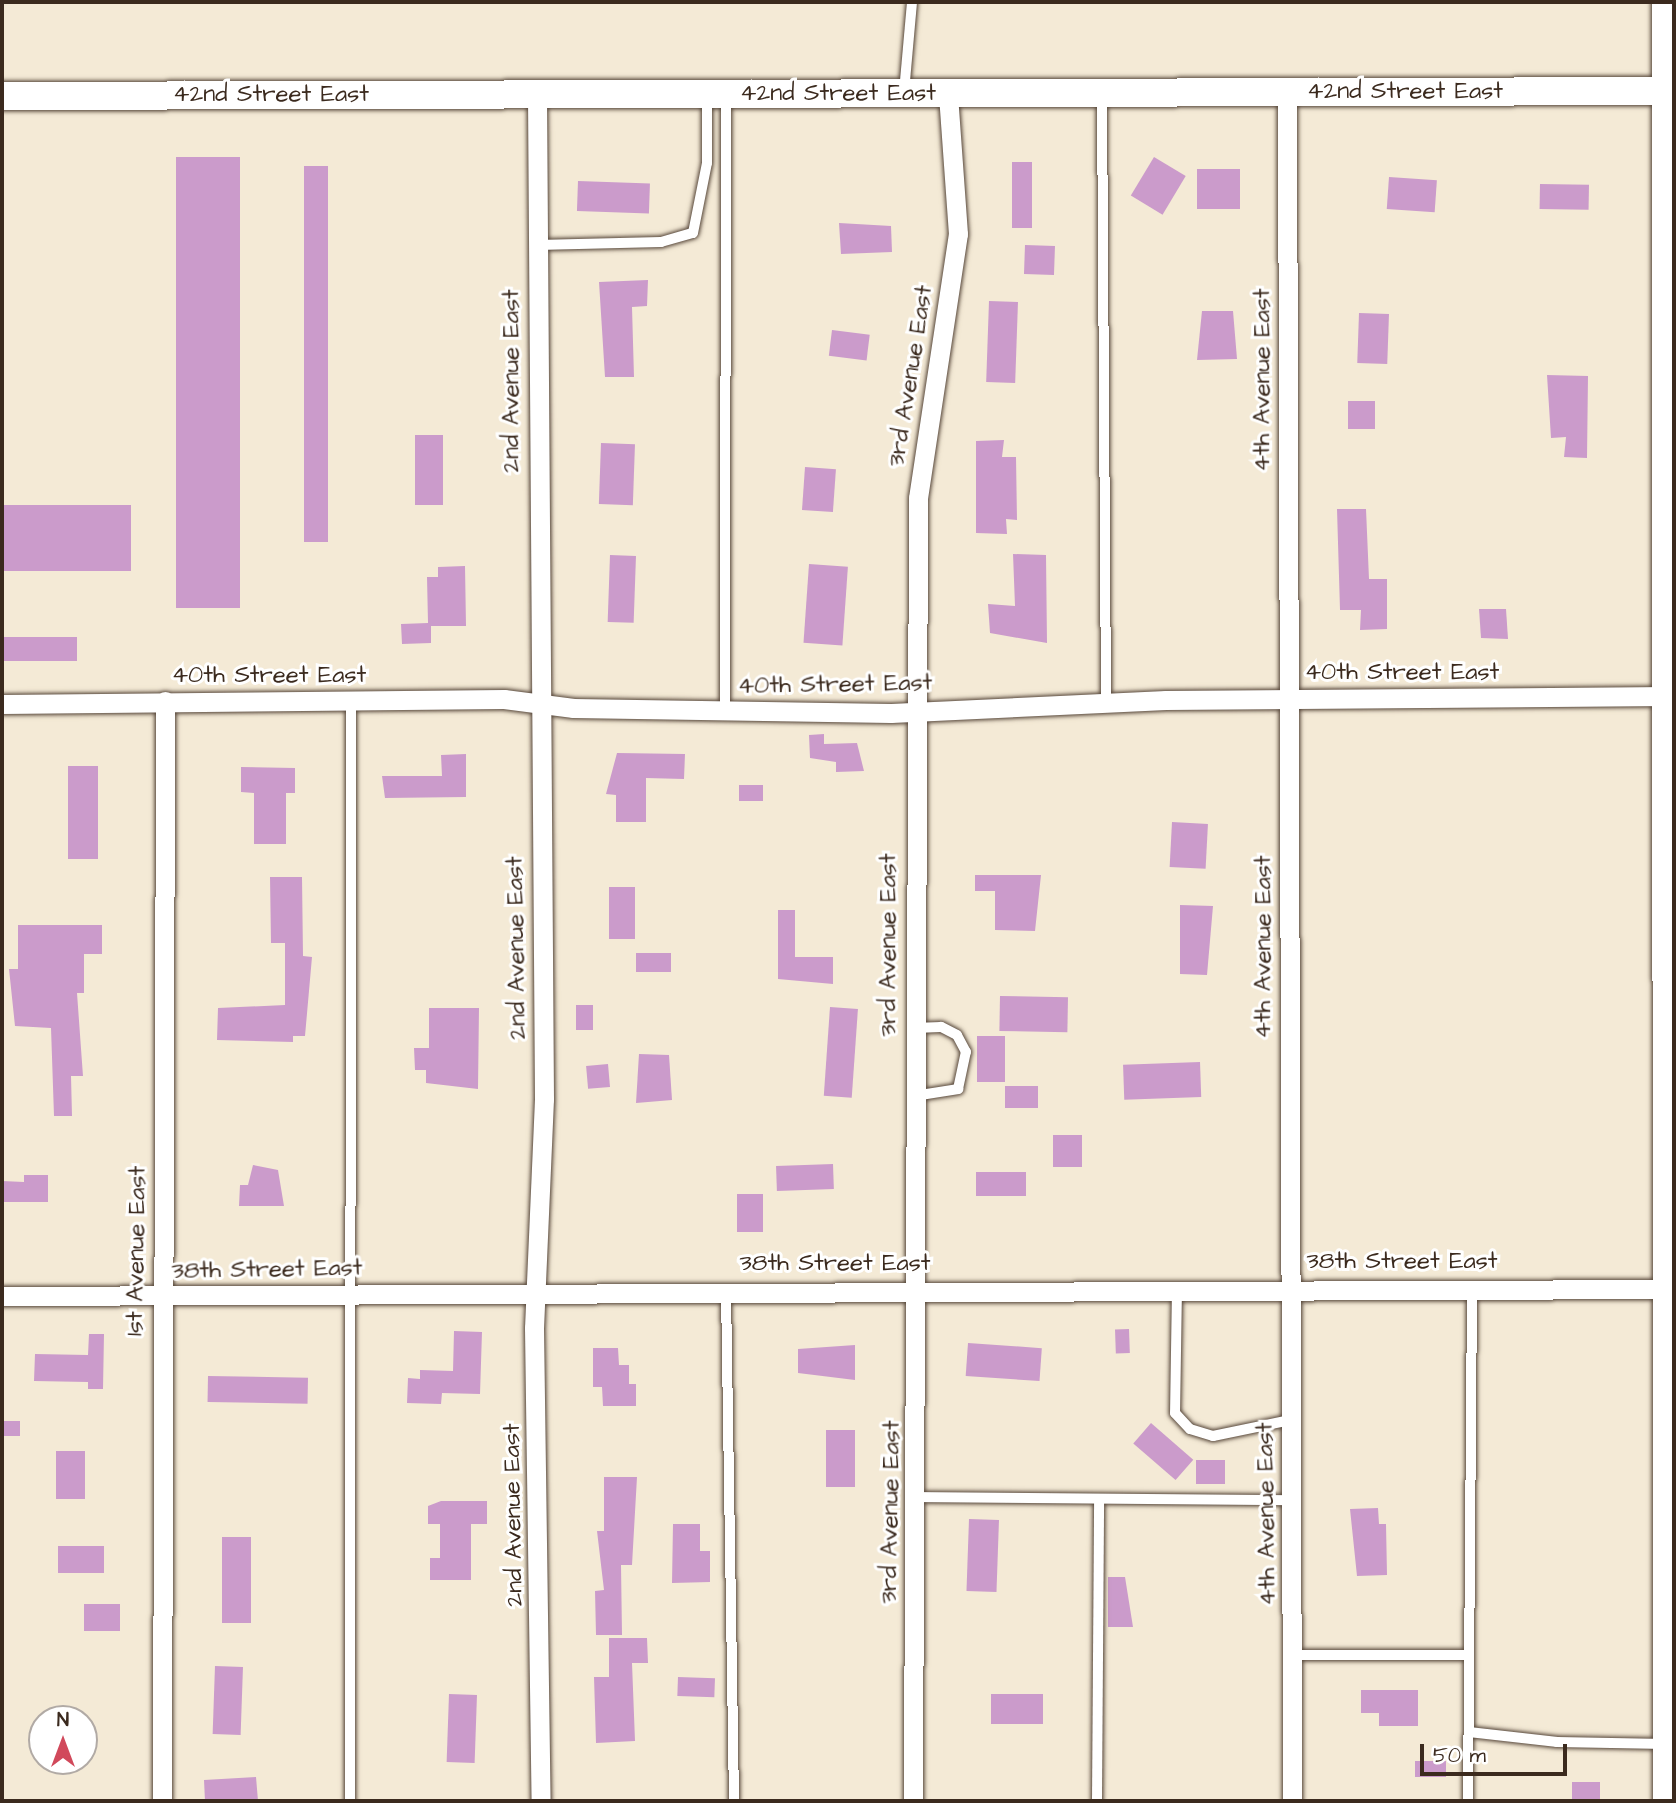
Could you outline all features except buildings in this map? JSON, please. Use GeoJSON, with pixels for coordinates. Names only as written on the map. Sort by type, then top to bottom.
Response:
{"type":"FeatureCollection","features":[{"type":"Feature","properties":{"kind":"street"},"geometry":{"type":"LineString","coordinates":[[1667,2],[1670,91],[1672,592],[1669,696],[1672,802],[1668,1289],[1671,1599],[1667,1801]]}},
{"type":"Feature","properties":{"kind":"street","name":"42nd Street East"},"geometry":{"type":"LineString","coordinates":[[2,96],[1670,91]]}},
{"type":"Feature","properties":{"kind":"street","name":"4th Avenue East"},"geometry":{"type":"LineString","coordinates":[[1287,92],[1292,1801]]}},
{"type":"Feature","properties":{"kind":"street","name":"3rd Avenue East"},"geometry":{"type":"LineString","coordinates":[[913,1801],[915,710],[918,498],[958,234],[948,93]]}},
{"type":"Feature","properties":{"kind":"street","name":"2nd Avenue East"},"geometry":{"type":"LineString","coordinates":[[537,95],[538,704],[544,1099],[536,1290],[541,1801]]}},
{"type":"Feature","properties":{"kind":"street","name":"40th Street East"},"geometry":{"type":"LineString","coordinates":[[2,704],[351,700],[726,711],[915,710],[1106,702],[1289,699],[1669,696]]}},
{"type":"Feature","properties":{"kind":"street","name":"1st Avenue East"},"geometry":{"type":"LineString","coordinates":[[162,1801],[160,1296],[165,701]]}},
{"type":"Feature","properties":{"kind":"street","name":"38th Street East"},"geometry":{"type":"LineString","coordinates":[[2,1296],[916,1288],[1668,1289]]}},
{"type":"Feature","properties":{"kind":"lane"},"geometry":{"type":"LineString","coordinates":[[904,93],[912,2]]}},
{"type":"Feature","properties":{"kind":"lane"},"geometry":{"type":"LineString","coordinates":[[1102,93],[1106,702]]}},
{"type":"Feature","properties":{"kind":"lane"},"geometry":{"type":"LineString","coordinates":[[536,245],[661,242],[692,233],[708,163],[716,94]]}},
{"type":"Feature","properties":{"kind":"lane"},"geometry":{"type":"LineString","coordinates":[[716,94],[726,711]]}},
{"type":"Feature","properties":{"kind":"lane"},"geometry":{"type":"LineString","coordinates":[[350,1801],[351,700]]}},
{"type":"Feature","properties":{"kind":"lane"},"geometry":{"type":"LineString","coordinates":[[914,1028],[941,1027],[957,1035],[967,1052],[958,1089],[914,1096]]}},
{"type":"Feature","properties":{"kind":"lane"},"geometry":{"type":"LineString","coordinates":[[1177,1287],[1175,1413],[1190,1429],[1213,1436],[1290,1420]]}},
{"type":"Feature","properties":{"kind":"lane"},"geometry":{"type":"LineString","coordinates":[[1468,1801],[1472,1287]]}},
{"type":"Feature","properties":{"kind":"lane"},"geometry":{"type":"LineString","coordinates":[[726,1289],[734,1801]]}},
{"type":"Feature","properties":{"kind":"lane"},"geometry":{"type":"LineString","coordinates":[[915,1497],[1099,1501],[1291,1500]]}},
{"type":"Feature","properties":{"kind":"lane"},"geometry":{"type":"LineString","coordinates":[[1097,1801],[1099,1501]]}},
{"type":"Feature","properties":{"kind":"lane"},"geometry":{"type":"LineString","coordinates":[[1293,1655],[1469,1655]]}},
{"type":"Feature","properties":{"kind":"lane"},"geometry":{"type":"LineString","coordinates":[[1469,1732],[1667,1744]]}}]}
